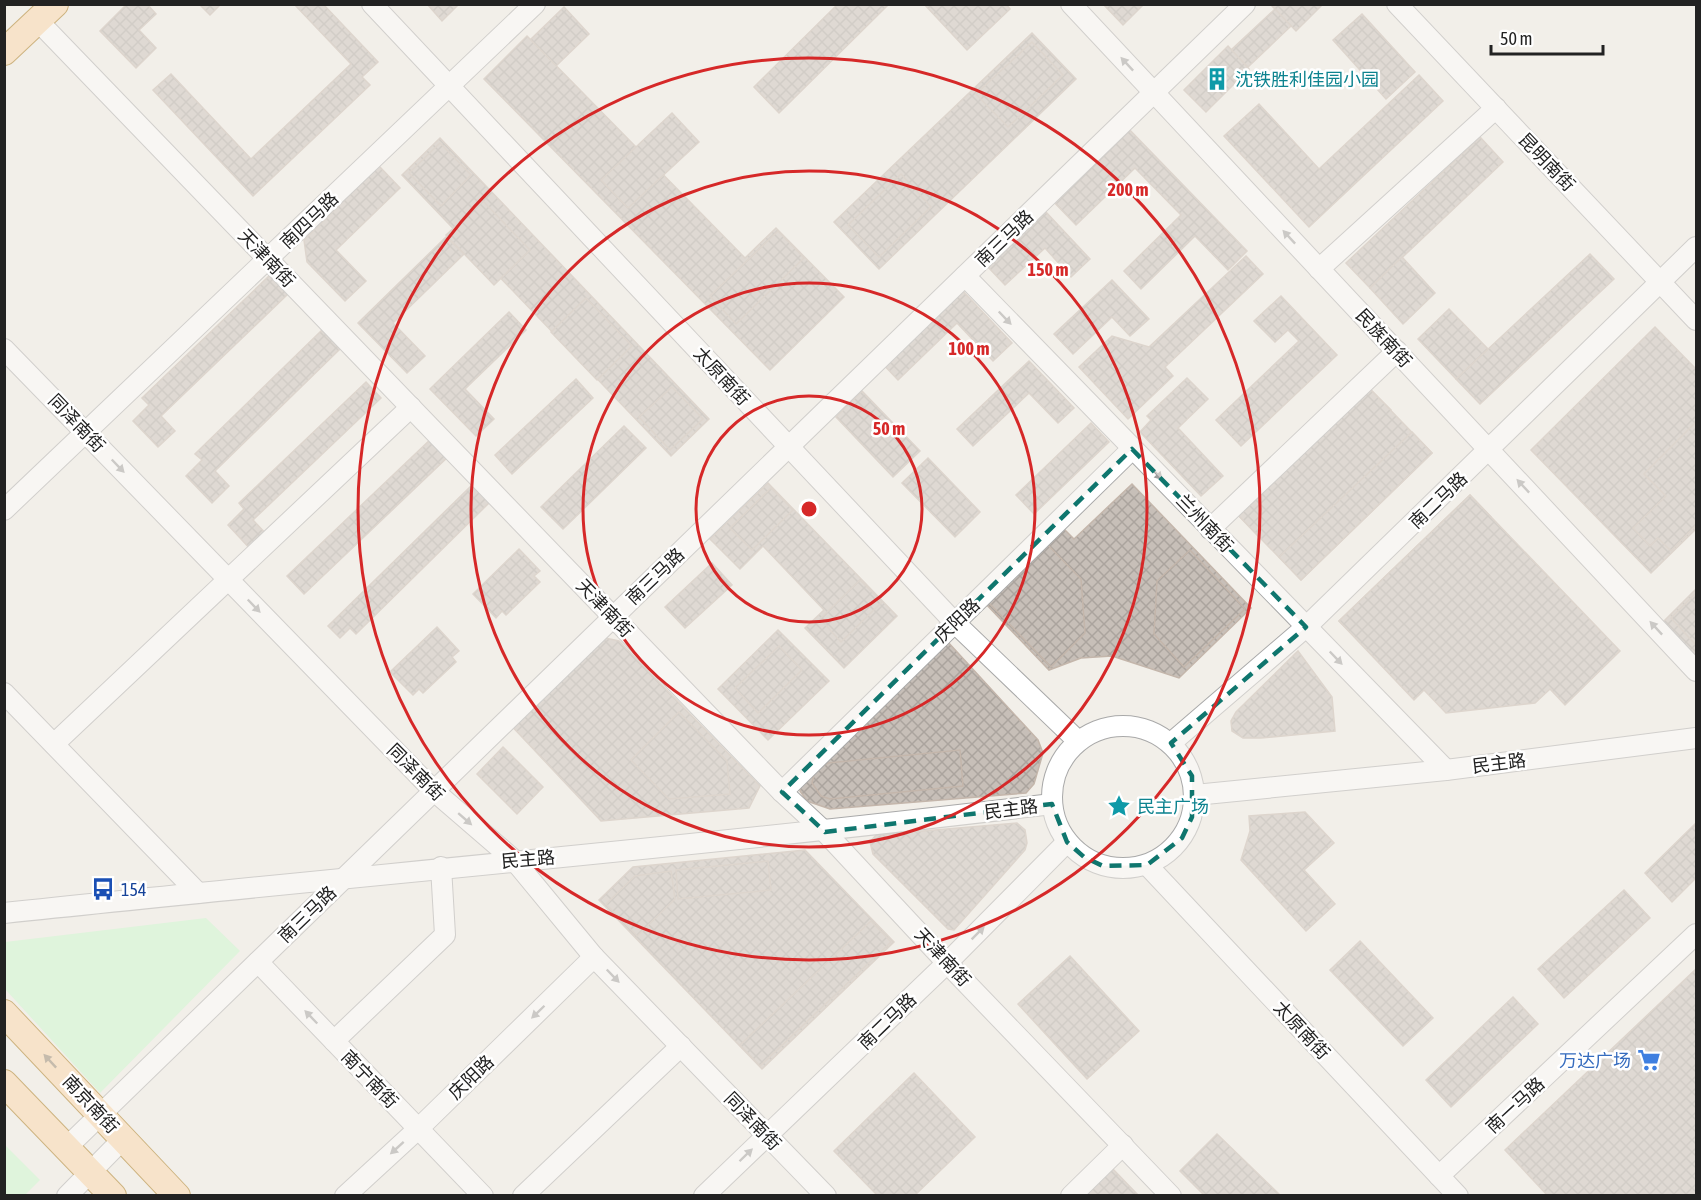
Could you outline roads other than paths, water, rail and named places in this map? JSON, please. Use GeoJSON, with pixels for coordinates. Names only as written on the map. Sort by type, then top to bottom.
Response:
{"type":"FeatureCollection","features":[{"type":"Feature","properties":{"kind":"main road"},"geometry":{"type":"LineString","coordinates":[[4,52],[47,13]]}},
{"type":"Feature","properties":{"kind":"main road","name":"南京南街"},"geometry":{"type":"LineString","coordinates":[[4,1013],[177,1196]]}},
{"type":"Feature","properties":{"kind":"main road"},"geometry":{"type":"LineString","coordinates":[[4,1083],[113,1196]]}},
{"type":"Feature","properties":{"kind":"street","name":"太原南街"},"geometry":{"type":"LineString","coordinates":[[372,4],[955,623],[1078,741]]}},
{"type":"Feature","properties":{"kind":"street","name":"南四马路"},"geometry":{"type":"LineString","coordinates":[[4,510],[535,4]]}},
{"type":"Feature","properties":{"kind":"street","name":"民族南街"},"geometry":{"type":"LineString","coordinates":[[1071,4],[1696,671]]}},
{"type":"Feature","properties":{"kind":"street","name":"南三马路"},"geometry":{"type":"LineString","coordinates":[[66,1148],[1245,4]]}},
{"type":"Feature","properties":{"kind":"street","name":"昆明南街"},"geometry":{"type":"LineString","coordinates":[[1397,4],[1696,320]]}},
{"type":"Feature","properties":{"kind":"street","name":"天津南街"},"geometry":{"type":"LineString","coordinates":[[47,13],[268,259],[782,792],[825,832],[947,963],[1172,1196]]}},
{"type":"Feature","properties":{"kind":"street"},"geometry":{"type":"LineString","coordinates":[[1320,269],[1496,108]]}},
{"type":"Feature","properties":{"kind":"street","name":"南二马路"},"geometry":{"type":"LineString","coordinates":[[1171,743],[1306,627],[1662,283],[1696,247]]}},
{"type":"Feature","properties":{"kind":"street","name":"兰州南街"},"geometry":{"type":"LineString","coordinates":[[965,276],[1446,770]]}},
{"type":"Feature","properties":{"kind":"street","name":"同泽南街"},"geometry":{"type":"LineString","coordinates":[[4,349],[434,791],[514,860],[594,957],[826,1196]]}},
{"type":"Feature","properties":{"kind":"street"},"geometry":{"type":"LineString","coordinates":[[1210,529],[1397,351]]}},
{"type":"Feature","properties":{"kind":"street"},"geometry":{"type":"LineString","coordinates":[[54,744],[411,407]]}},
{"type":"Feature","properties":{"kind":"street","name":"庆阳路"},"geometry":{"type":"LineString","coordinates":[[782,792],[1132,448]]}},
{"type":"Feature","properties":{"kind":"street"},"geometry":{"type":"LineString","coordinates":[[4,693],[198,892]]}},
{"type":"Feature","properties":{"kind":"street"},"geometry":{"type":"LineString","coordinates":[[1135,726],[1154,732],[1171,743],[1184,758],[1195,795],[1191,817],[1182,837],[1167,854],[1147,865],[1125,869],[1104,866],[1083,857],[1067,842],[1057,824],[1052,804],[1053,781],[1062,759],[1078,741],[1105,728],[1135,726]]}},
{"type":"Feature","properties":{"kind":"street","name":"民主路"},"geometry":{"type":"LineString","coordinates":[[1195,795],[1446,770],[1696,738]]}},
{"type":"Feature","properties":{"kind":"street","name":"民主路"},"geometry":{"type":"LineString","coordinates":[[4,913],[198,892],[341,881],[441,867],[825,832],[1052,804]]}},
{"type":"Feature","properties":{"kind":"street","name":"南二马路"},"geometry":{"type":"LineString","coordinates":[[704,1196],[947,963],[1067,842]]}},
{"type":"Feature","properties":{"kind":"street","name":"太原南街"},"geometry":{"type":"LineString","coordinates":[[1147,865],[1458,1196]]}},
{"type":"Feature","properties":{"kind":"street"},"geometry":{"type":"LineString","coordinates":[[334,1041],[445,935],[441,867]]}},
{"type":"Feature","properties":{"kind":"street","name":"南一马路"},"geometry":{"type":"LineString","coordinates":[[1439,1176],[1696,934]]}},
{"type":"Feature","properties":{"kind":"street","name":"庆阳路"},"geometry":{"type":"LineString","coordinates":[[345,1196],[418,1129],[594,957]]}},
{"type":"Feature","properties":{"kind":"street","name":"南宁南街"},"geometry":{"type":"LineString","coordinates":[[258,962],[483,1196]]}},
{"type":"Feature","properties":{"kind":"street"},"geometry":{"type":"LineString","coordinates":[[523,1196],[681,1046]]}},
{"type":"Feature","properties":{"kind":"street"},"geometry":{"type":"LineString","coordinates":[[67,1196],[123,1139]]}},
{"type":"Feature","properties":{"kind":"street"},"geometry":{"type":"LineString","coordinates":[[1071,1196],[1123,1145]]}},
{"type":"Feature","properties":{"kind":"place","name":"沈铁胜利佳园小园"},"geometry":{"type":"Point","coordinates":[1217,79]}},
{"type":"Feature","properties":{"kind":"place","name":"民主广场"},"geometry":{"type":"Point","coordinates":[1119,806]}},
{"type":"Feature","properties":{"kind":"place","name":"154"},"geometry":{"type":"Point","coordinates":[103,889]}},
{"type":"Feature","properties":{"kind":"place","name":"万达广场"},"geometry":{"type":"Point","coordinates":[1649,1060]}}]}
